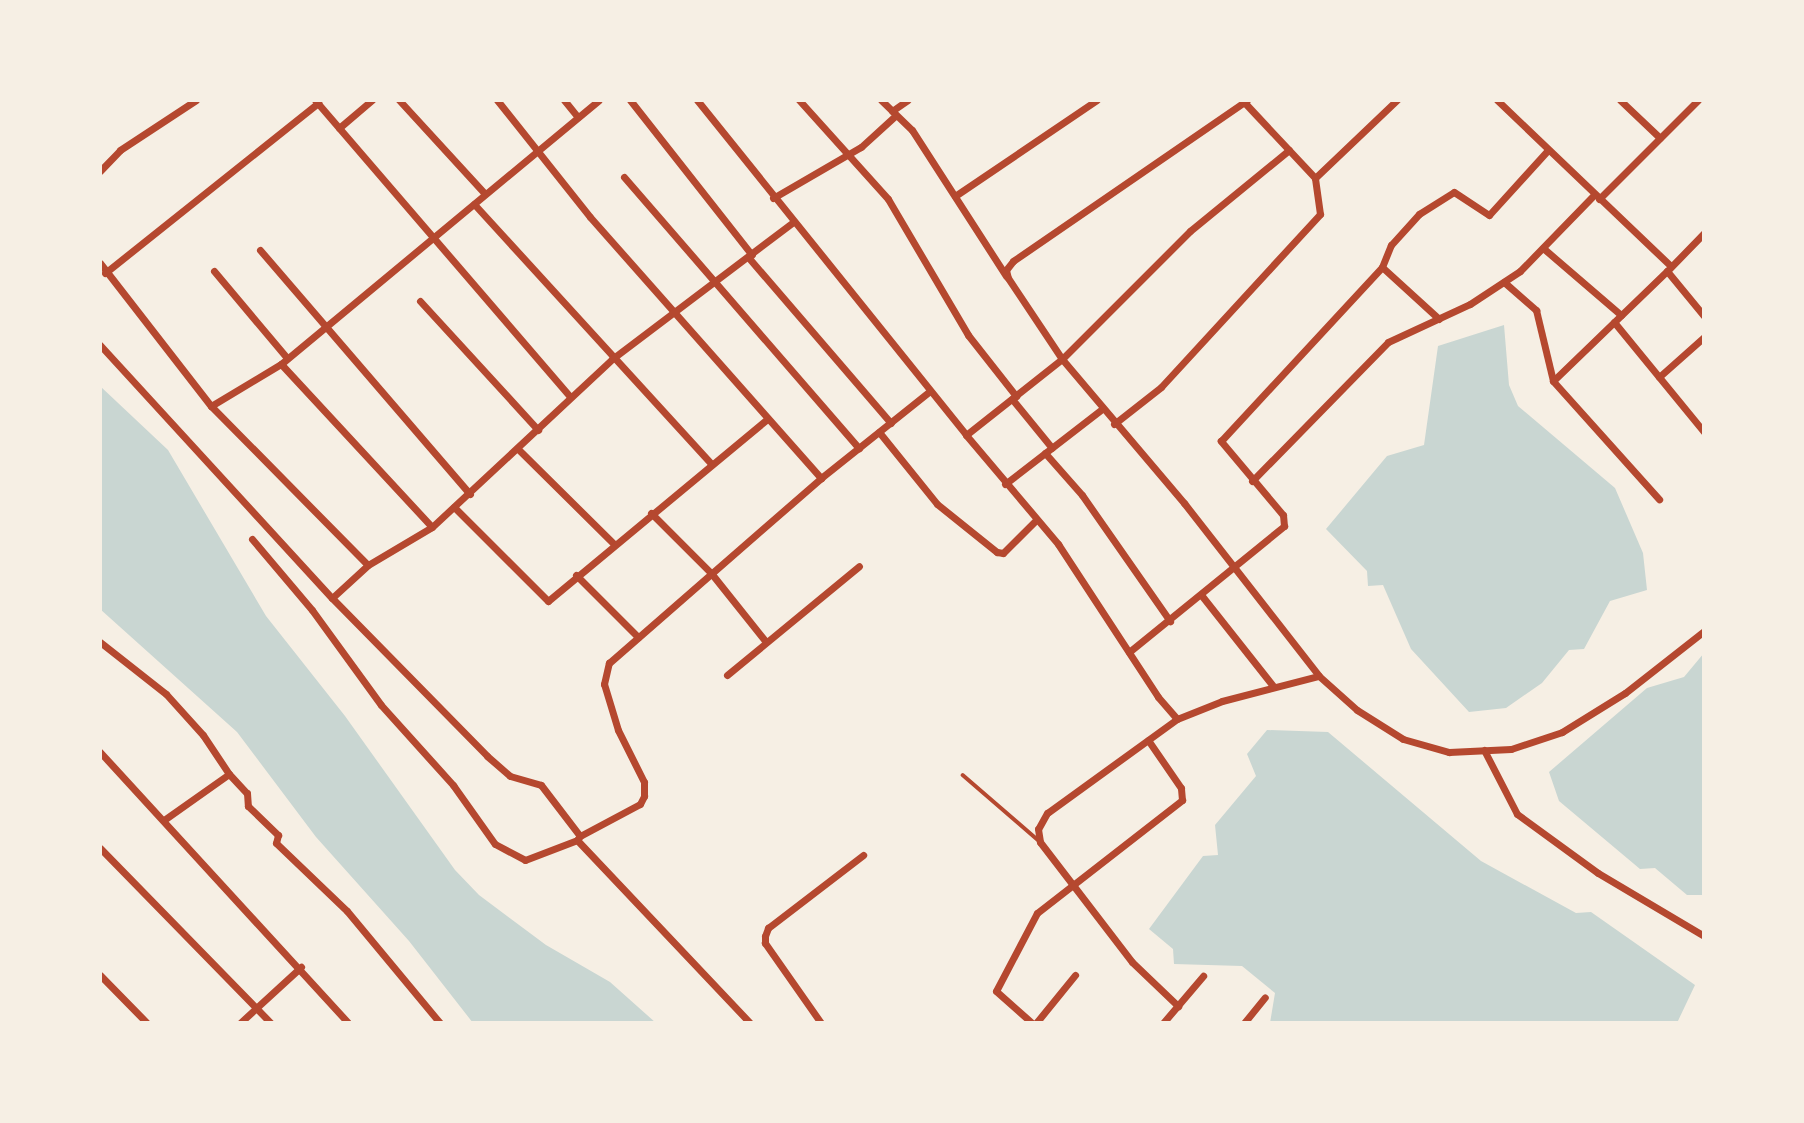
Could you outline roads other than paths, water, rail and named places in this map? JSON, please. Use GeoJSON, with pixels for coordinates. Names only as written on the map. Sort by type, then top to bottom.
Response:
{"type":"FeatureCollection","features":[{"type":"Feature","properties":{"kind":"street"},"geometry":{"type":"LineString","coordinates":[[100,171],[120,150],[196,100]]}},
{"type":"Feature","properties":{"kind":"street"},"geometry":{"type":"LineString","coordinates":[[339,128],[372,100]]}},
{"type":"Feature","properties":{"kind":"street"},"geometry":{"type":"LineString","coordinates":[[399,100],[485,194]]}},
{"type":"Feature","properties":{"kind":"street"},"geometry":{"type":"LineString","coordinates":[[497,100],[590,218],[766,420],[821,478]]}},
{"type":"Feature","properties":{"kind":"street"},"geometry":{"type":"LineString","coordinates":[[564,100],[578,117]]}},
{"type":"Feature","properties":{"kind":"street"},"geometry":{"type":"LineString","coordinates":[[211,406],[284,361],[599,100]]}},
{"type":"Feature","properties":{"kind":"street"},"geometry":{"type":"LineString","coordinates":[[630,100],[750,256],[891,423]]}},
{"type":"Feature","properties":{"kind":"street"},"geometry":{"type":"LineString","coordinates":[[697,100],[792,223],[1035,521],[1058,544],[1177,719]]}},
{"type":"Feature","properties":{"kind":"street"},"geometry":{"type":"LineString","coordinates":[[799,100],[846,157],[888,199],[968,335],[1170,621]]}},
{"type":"Feature","properties":{"kind":"street"},"geometry":{"type":"LineString","coordinates":[[881,100],[912,130],[1062,359],[1114,424],[1184,503],[1319,676],[1357,710],[1403,739],[1449,752],[1511,749],[1562,732],[1625,692],[1704,631]]}},
{"type":"Feature","properties":{"kind":"street"},"geometry":{"type":"LineString","coordinates":[[773,198],[846,157],[908,100]]}},
{"type":"Feature","properties":{"kind":"street"},"geometry":{"type":"LineString","coordinates":[[955,196],[1097,100]]}},
{"type":"Feature","properties":{"kind":"street"},"geometry":{"type":"LineString","coordinates":[[1315,178],[1397,100]]}},
{"type":"Feature","properties":{"kind":"street"},"geometry":{"type":"LineString","coordinates":[[1497,100],[1669,269],[1704,316]]}},
{"type":"Feature","properties":{"kind":"street"},"geometry":{"type":"LineString","coordinates":[[1620,100],[1660,138]]}},
{"type":"Feature","properties":{"kind":"street"},"geometry":{"type":"LineString","coordinates":[[1252,481],[1388,342],[1439,319],[1504,282],[1698,100]]}},
{"type":"Feature","properties":{"kind":"street"},"geometry":{"type":"LineString","coordinates":[[105,273],[316,101],[570,396]]}},
{"type":"Feature","properties":{"kind":"street"},"geometry":{"type":"LineString","coordinates":[[1008,278],[1006,270],[1013,261],[1246,101],[1315,178],[1320,214],[1161,387],[1114,424]]}},
{"type":"Feature","properties":{"kind":"street"},"geometry":{"type":"LineString","coordinates":[[966,435],[1062,359],[1190,231],[1289,150]]}},
{"type":"Feature","properties":{"kind":"street"},"geometry":{"type":"LineString","coordinates":[[1129,652],[1236,570],[1286,521],[1221,442],[1382,267],[1391,245],[1419,214],[1454,192],[1489,215],[1549,150]]}},
{"type":"Feature","properties":{"kind":"street"},"geometry":{"type":"LineString","coordinates":[[624,177],[859,448]]}},
{"type":"Feature","properties":{"kind":"street"},"geometry":{"type":"LineString","coordinates":[[474,204],[710,464]]}},
{"type":"Feature","properties":{"kind":"street"},"geometry":{"type":"LineString","coordinates":[[332,598],[368,565],[432,527],[612,359],[792,223]]}},
{"type":"Feature","properties":{"kind":"street"},"geometry":{"type":"LineString","coordinates":[[1552,381],[1704,233]]}},
{"type":"Feature","properties":{"kind":"street"},"geometry":{"type":"LineString","coordinates":[[1543,248],[1621,315]]}},
{"type":"Feature","properties":{"kind":"street"},"geometry":{"type":"LineString","coordinates":[[260,250],[323,328],[470,494]]}},
{"type":"Feature","properties":{"kind":"street"},"geometry":{"type":"LineString","coordinates":[[100,263],[105,273],[211,406],[368,565]]}},
{"type":"Feature","properties":{"kind":"street"},"geometry":{"type":"LineString","coordinates":[[1382,267],[1439,319]]}},
{"type":"Feature","properties":{"kind":"street"},"geometry":{"type":"LineString","coordinates":[[214,271],[284,361],[432,527]]}},
{"type":"Feature","properties":{"kind":"street"},"geometry":{"type":"LineString","coordinates":[[1504,282],[1536,310],[1552,381],[1659,499]]}},
{"type":"Feature","properties":{"kind":"street"},"geometry":{"type":"LineString","coordinates":[[420,301],[538,430]]}},
{"type":"Feature","properties":{"kind":"street"},"geometry":{"type":"LineString","coordinates":[[1614,322],[1704,432]]}},
{"type":"Feature","properties":{"kind":"street"},"geometry":{"type":"LineString","coordinates":[[1659,377],[1704,337]]}},
{"type":"Feature","properties":{"kind":"street"},"geometry":{"type":"LineString","coordinates":[[100,345],[332,598],[505,773],[541,785],[579,838],[750,1023]]}},
{"type":"Feature","properties":{"kind":"street"},"geometry":{"type":"LineString","coordinates":[[252,539],[312,610],[381,705],[453,785],[495,844],[525,860],[579,838],[640,804],[644,796],[644,782],[618,730],[604,684],[609,663],[821,478],[930,391]]}},
{"type":"Feature","properties":{"kind":"street"},"geometry":{"type":"LineString","coordinates":[[1005,484],[1102,409]]}},
{"type":"Feature","properties":{"kind":"street"},"geometry":{"type":"LineString","coordinates":[[454,507],[545,601],[766,420]]}},
{"type":"Feature","properties":{"kind":"street"},"geometry":{"type":"LineString","coordinates":[[879,432],[937,504],[997,552],[1003,553],[1035,521]]}},
{"type":"Feature","properties":{"kind":"street"},"geometry":{"type":"LineString","coordinates":[[518,449],[614,544]]}},
{"type":"Feature","properties":{"kind":"street"},"geometry":{"type":"LineString","coordinates":[[651,513],[711,573],[766,642]]}},
{"type":"Feature","properties":{"kind":"street"},"geometry":{"type":"LineString","coordinates":[[727,675],[859,566]]}},
{"type":"Feature","properties":{"kind":"street"},"geometry":{"type":"LineString","coordinates":[[576,575],[638,637]]}},
{"type":"Feature","properties":{"kind":"street"},"geometry":{"type":"LineString","coordinates":[[1202,596],[1272,686]]}},
{"type":"Feature","properties":{"kind":"street"},"geometry":{"type":"LineString","coordinates":[[100,642],[166,694],[203,735],[229,774],[247,793],[248,806],[278,835],[276,842],[347,911],[440,1023]]}},
{"type":"Feature","properties":{"kind":"street"},"geometry":{"type":"LineString","coordinates":[[1178,1006],[1132,962],[1040,842],[1038,829],[1047,813],[1177,719],[1272,686],[1319,676]]}},
{"type":"Feature","properties":{"kind":"street"},"geometry":{"type":"LineString","coordinates":[[1075,975],[1034,1023],[998,994],[997,988],[1037,913],[1054,896],[1074,886],[1182,800],[1181,788],[1148,740]]}},
{"type":"Feature","properties":{"kind":"street"},"geometry":{"type":"LineString","coordinates":[[1484,750],[1517,814],[1598,873],[1704,936]]}},
{"type":"Feature","properties":{"kind":"street"},"geometry":{"type":"LineString","coordinates":[[100,752],[300,967],[348,1023]]}},
{"type":"Feature","properties":{"kind":"street"},"geometry":{"type":"LineString","coordinates":[[164,820],[229,774]]}},
{"type":"Feature","properties":{"kind":"street"},"geometry":{"type":"LineString","coordinates":[[100,848],[271,1023]]}},
{"type":"Feature","properties":{"kind":"street"},"geometry":{"type":"LineString","coordinates":[[821,1023],[765,943],[765,936],[768,928],[863,855]]}},
{"type":"Feature","properties":{"kind":"street"},"geometry":{"type":"LineString","coordinates":[[240,1023],[300,967]]}},
{"type":"Feature","properties":{"kind":"street"},"geometry":{"type":"LineString","coordinates":[[100,975],[147,1023]]}},
{"type":"Feature","properties":{"kind":"street"},"geometry":{"type":"LineString","coordinates":[[1165,1023],[1203,976]]}},
{"type":"Feature","properties":{"kind":"street"},"geometry":{"type":"LineString","coordinates":[[1244,1023],[1265,997]]}},
{"type":"Feature","properties":{"kind":"lane"},"geometry":{"type":"LineString","coordinates":[[963,775],[1040,842]]}}]}
